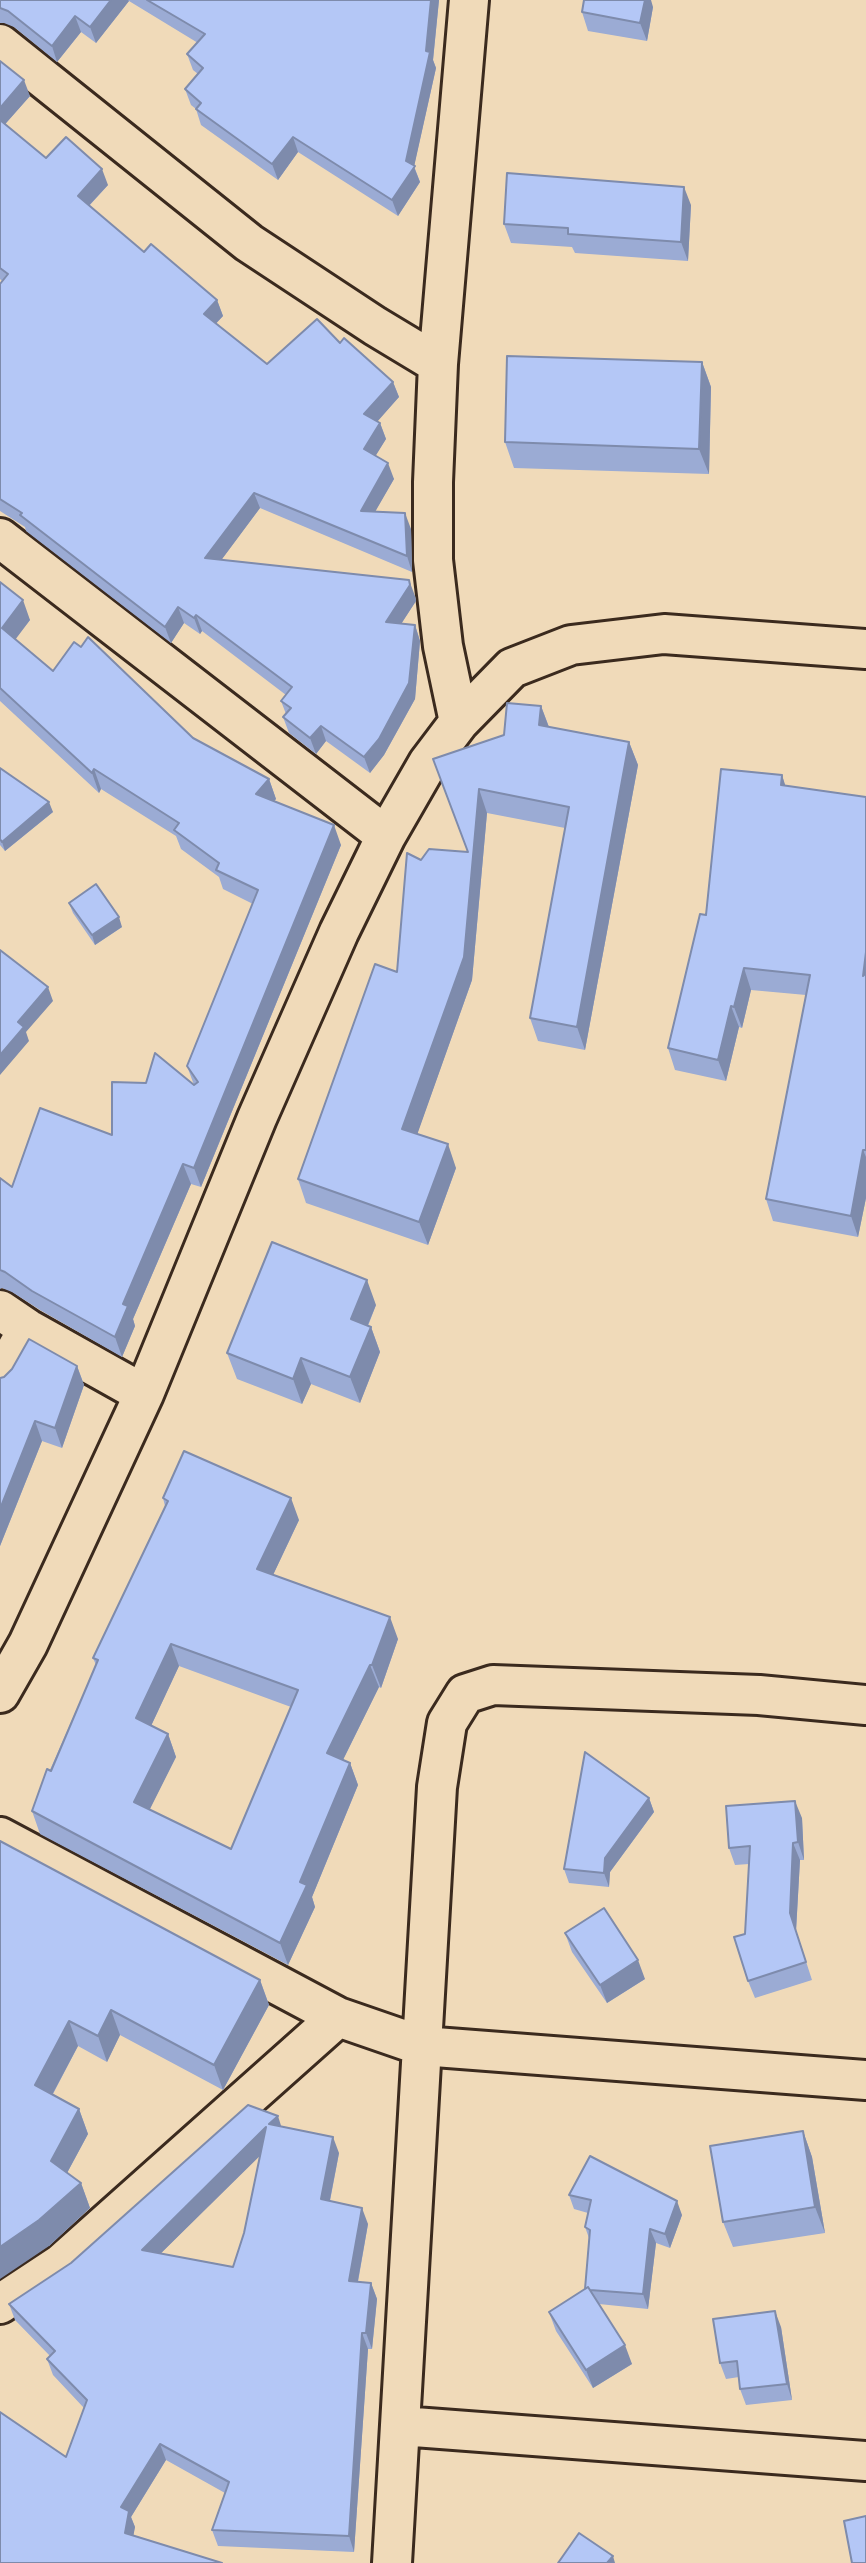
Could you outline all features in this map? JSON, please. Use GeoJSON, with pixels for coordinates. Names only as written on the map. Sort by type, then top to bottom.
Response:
{"type":"FeatureCollection","features":[{"type":"Feature","properties":{"kind":"street"},"geometry":{"type":"LineString","coordinates":[[459,722],[443,646],[433,560],[433,482],[438,364],[469,0]]}},
{"type":"Feature","properties":{"kind":"street"},"geometry":{"type":"LineString","coordinates":[[0,44],[249,243],[438,364]]}},
{"type":"Feature","properties":{"kind":"street"},"geometry":{"type":"LineString","coordinates":[[0,538],[386,836]]}},
{"type":"Feature","properties":{"kind":"street"},"geometry":{"type":"LineString","coordinates":[[0,1693],[28,1644],[144,1394],[257,1118],[339,932],[386,836],[428,763],[459,722],[512,668],[570,645],[664,634],[866,649]]}},
{"type":"Feature","properties":{"kind":"street"},"geometry":{"type":"LineString","coordinates":[[0,1378],[14,1320],[144,1394]]}},
{"type":"Feature","properties":{"kind":"street"},"geometry":{"type":"LineString","coordinates":[[393,2563],[437,1787],[447,1723],[466,1694],[493,1685],[760,1695],[866,1705]]}},
{"type":"Feature","properties":{"kind":"street"},"geometry":{"type":"LineString","coordinates":[[0,1837],[338,2017],[422,2046],[866,2080]]}},
{"type":"Feature","properties":{"kind":"street"},"geometry":{"type":"LineString","coordinates":[[0,2304],[62,2263],[338,2017]]}},
{"type":"Feature","properties":{"kind":"street"},"geometry":{"type":"LineString","coordinates":[[401,2426],[866,2461]]}},
{"type":"Feature","properties":{"kind":"building"},"geometry":{"type":"Polygon","coordinates":[[[0,0],[111,0],[90,27],[75,16],[52,46],[8,11],[0,8],[0,0]]]}},
{"type":"Feature","properties":{"kind":"building"},"geometry":{"type":"Polygon","coordinates":[[[147,0],[431,0],[426,51],[430,52],[406,161],[415,166],[392,200],[293,137],[272,164],[196,109],[201,103],[185,89],[203,68],[187,54],[205,34],[147,0]]]}},
{"type":"Feature","properties":{"kind":"building"},"geometry":{"type":"Polygon","coordinates":[[[584,0],[645,0],[640,23],[582,12],[584,0]]]}},
{"type":"Feature","properties":{"kind":"building"},"geometry":{"type":"Polygon","coordinates":[[[0,61],[24,80],[0,108],[0,61]]]}},
{"type":"Feature","properties":{"kind":"building"},"geometry":{"type":"Polygon","coordinates":[[[0,120],[46,158],[66,137],[102,169],[78,196],[144,252],[151,244],[217,300],[204,314],[267,364],[317,319],[340,343],[344,338],[393,382],[364,414],[380,423],[364,449],[388,463],[361,511],[405,513],[407,556],[254,493],[205,558],[409,580],[410,585],[386,622],[415,625],[409,683],[379,739],[364,757],[321,726],[310,738],[283,717],[291,708],[281,701],[292,687],[196,615],[194,618],[178,607],[165,627],[20,515],[22,513],[0,499],[0,284],[8,274],[0,268],[0,120]]]}},
{"type":"Feature","properties":{"kind":"building"},"geometry":{"type":"Polygon","coordinates":[[[507,173],[684,187],[681,242],[568,234],[568,228],[504,224],[507,173]]]}},
{"type":"Feature","properties":{"kind":"building"},"geometry":{"type":"Polygon","coordinates":[[[507,356],[702,362],[699,449],[505,442],[507,356]]]}},
{"type":"Feature","properties":{"kind":"building"},"geometry":{"type":"Polygon","coordinates":[[[0,582],[23,600],[2,628],[53,671],[74,642],[81,647],[88,637],[193,738],[269,779],[256,794],[334,825],[194,1168],[183,1164],[123,1304],[128,1306],[115,1337],[0,1270],[0,1178],[12,1187],[40,1108],[112,1135],[112,1082],[146,1083],[155,1053],[194,1085],[198,1082],[187,1066],[258,890],[216,870],[219,863],[174,830],[179,823],[94,769],[92,773],[0,688],[0,582]]]}},
{"type":"Feature","properties":{"kind":"building"},"geometry":{"type":"Polygon","coordinates":[[[507,703],[541,706],[539,725],[629,742],[577,1027],[530,1018],[569,807],[479,789],[464,957],[402,1129],[448,1144],[419,1222],[298,1179],[375,964],[397,972],[407,853],[421,860],[429,849],[468,852],[433,759],[504,735],[507,703]]]}},
{"type":"Feature","properties":{"kind":"building"},"geometry":{"type":"Polygon","coordinates":[[[0,768],[49,802],[2,842],[0,839],[0,768]]]}},
{"type":"Feature","properties":{"kind":"building"},"geometry":{"type":"Polygon","coordinates":[[[721,769],[782,775],[781,785],[866,797],[866,952],[863,976],[866,973],[866,1150],[863,1150],[851,1216],[766,1199],[810,975],[744,968],[734,1007],[731,1006],[718,1060],[668,1048],[700,914],[706,915],[721,769]]]}},
{"type":"Feature","properties":{"kind":"building"},"geometry":{"type":"Polygon","coordinates":[[[96,884],[119,917],[92,935],[69,903],[96,884]]]}},
{"type":"Feature","properties":{"kind":"building"},"geometry":{"type":"Polygon","coordinates":[[[0,950],[48,987],[18,1022],[24,1027],[0,1055],[0,950]]]}},
{"type":"Feature","properties":{"kind":"building"},"geometry":{"type":"Polygon","coordinates":[[[272,1242],[367,1280],[351,1319],[371,1327],[350,1377],[301,1358],[293,1379],[227,1353],[272,1242]]]}},
{"type":"Feature","properties":{"kind":"building"},"geometry":{"type":"Polygon","coordinates":[[[29,1339],[77,1366],[55,1428],[35,1421],[0,1509],[0,1378],[12,1369],[29,1339]]]}},
{"type":"Feature","properties":{"kind":"building"},"geometry":{"type":"Polygon","coordinates":[[[184,1451],[291,1498],[257,1569],[390,1617],[372,1665],[327,1753],[350,1763],[300,1882],[307,1885],[280,1943],[32,1811],[47,1769],[51,1771],[98,1660],[93,1658],[168,1501],[163,1498],[184,1451]],[[171,1644],[136,1718],[168,1734],[134,1802],[231,1849],[298,1690],[171,1644]]]}},
{"type":"Feature","properties":{"kind":"building"},"geometry":{"type":"Polygon","coordinates":[[[585,1752],[649,1798],[605,1858],[604,1873],[564,1869],[585,1752]]]}},
{"type":"Feature","properties":{"kind":"building"},"geometry":{"type":"Polygon","coordinates":[[[795,1801],[798,1842],[793,1843],[790,1913],[806,1962],[748,1981],[734,1937],[745,1934],[750,1846],[729,1848],[726,1806],[795,1801]]]}},
{"type":"Feature","properties":{"kind":"building"},"geometry":{"type":"Polygon","coordinates":[[[0,1841],[260,1980],[214,2065],[111,2010],[98,2036],[69,2021],[35,2085],[79,2109],[51,2161],[81,2183],[39,2220],[0,2247],[0,1841]]]}},
{"type":"Feature","properties":{"kind":"building"},"geometry":{"type":"Polygon","coordinates":[[[604,1908],[638,1960],[600,1985],[565,1933],[604,1908]]]}},
{"type":"Feature","properties":{"kind":"building"},"geometry":{"type":"Polygon","coordinates":[[[248,2105],[278,2116],[269,2124],[333,2137],[321,2199],[362,2208],[349,2281],[371,2283],[366,2333],[362,2333],[349,2536],[212,2530],[229,2482],[160,2444],[121,2507],[129,2511],[125,2533],[222,2563],[0,2563],[0,2412],[66,2457],[87,2400],[47,2359],[55,2351],[9,2304],[71,2263],[248,2105]],[[266,2127],[142,2250],[233,2267],[244,2233],[266,2127]]]}},
{"type":"Feature","properties":{"kind":"building"},"geometry":{"type":"Polygon","coordinates":[[[803,2131],[815,2207],[723,2222],[710,2146],[803,2131]]]}},
{"type":"Feature","properties":{"kind":"building"},"geometry":{"type":"Polygon","coordinates":[[[590,2156],[677,2201],[665,2234],[650,2229],[643,2294],[590,2290],[588,2287],[585,2289],[590,2230],[585,2227],[591,2200],[569,2195],[590,2156]]]}},
{"type":"Feature","properties":{"kind":"building"},"geometry":{"type":"Polygon","coordinates":[[[588,2287],[625,2345],[586,2370],[549,2312],[588,2287]]]}},
{"type":"Feature","properties":{"kind":"building"},"geometry":{"type":"Polygon","coordinates":[[[775,2311],[787,2384],[740,2389],[737,2361],[720,2363],[713,2319],[775,2311]]]}},
{"type":"Feature","properties":{"kind":"building"},"geometry":{"type":"Polygon","coordinates":[[[866,2516],[866,2563],[852,2563],[844,2521],[866,2516]]]}},
{"type":"Feature","properties":{"kind":"building"},"geometry":{"type":"Polygon","coordinates":[[[579,2533],[613,2556],[607,2563],[558,2563],[579,2533]]]}}]}
